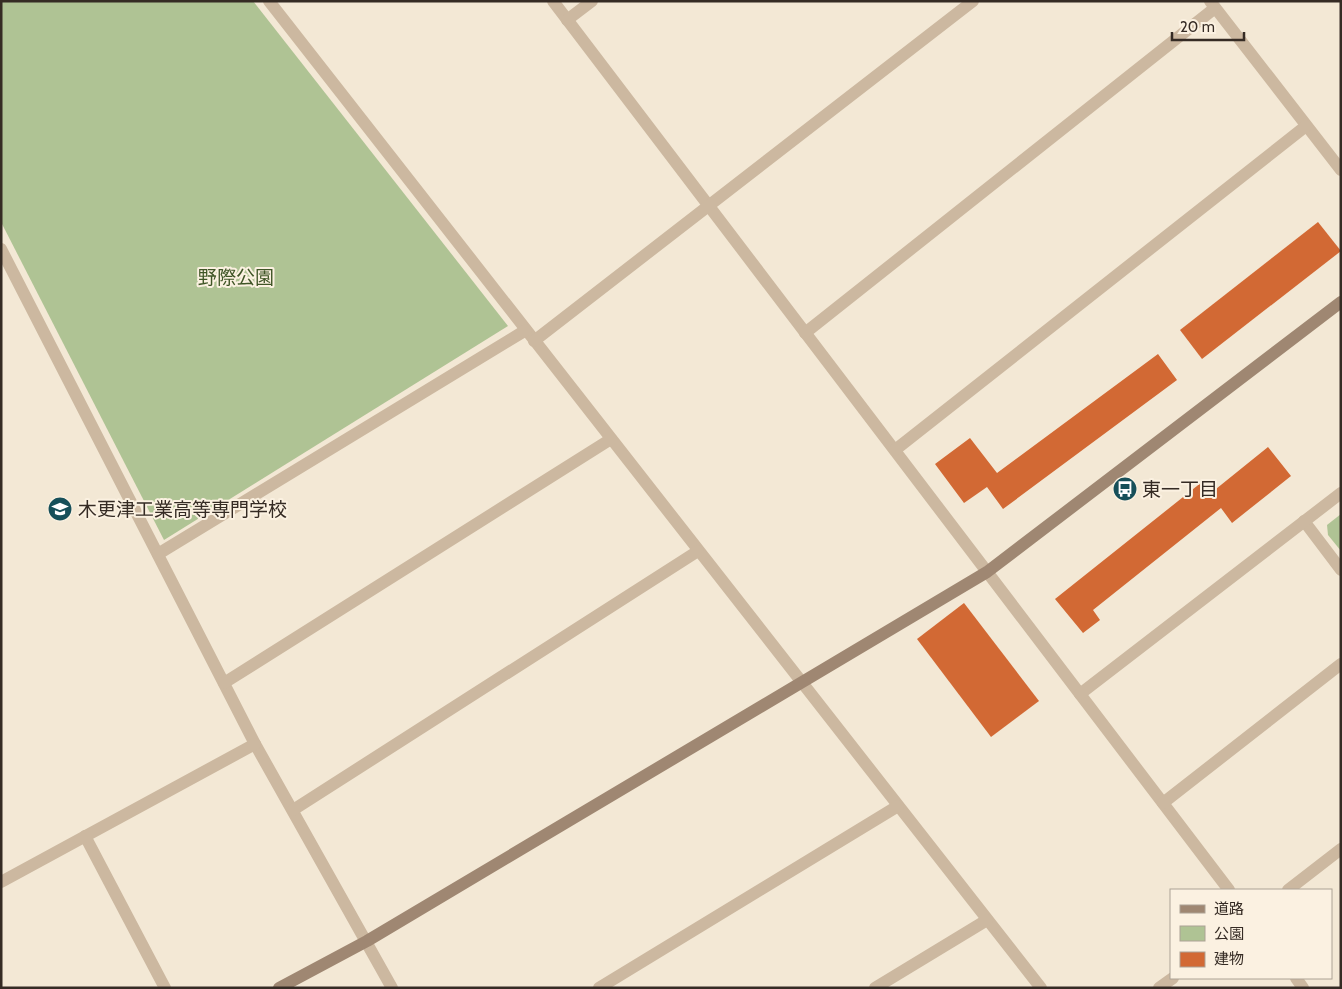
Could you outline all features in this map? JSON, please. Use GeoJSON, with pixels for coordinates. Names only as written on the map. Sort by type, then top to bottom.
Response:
{"type":"FeatureCollection","features":[{"type":"Feature","properties":{"kind":"street"},"geometry":{"type":"LineString","coordinates":[[268,1],[1040,988]]}},
{"type":"Feature","properties":{"kind":"street"},"geometry":{"type":"LineString","coordinates":[[553,1],[1228,889]]}},
{"type":"Feature","properties":{"kind":"street"},"geometry":{"type":"LineString","coordinates":[[568,20],[592,1]]}},
{"type":"Feature","properties":{"kind":"street"},"geometry":{"type":"LineString","coordinates":[[534,341],[973,1]]}},
{"type":"Feature","properties":{"kind":"street"},"geometry":{"type":"LineString","coordinates":[[805,333],[1212,5],[1341,170]]}},
{"type":"Feature","properties":{"kind":"street"},"geometry":{"type":"LineString","coordinates":[[895,450],[1306,126]]}},
{"type":"Feature","properties":{"kind":"street"},"geometry":{"type":"LineString","coordinates":[[1,249],[255,744],[392,988]]}},
{"type":"Feature","properties":{"kind":"street"},"geometry":{"type":"LineString","coordinates":[[280,988],[367,941],[987,572],[1341,302]]}},
{"type":"Feature","properties":{"kind":"street"},"geometry":{"type":"LineString","coordinates":[[158,554],[526,330]]}},
{"type":"Feature","properties":{"kind":"street"},"geometry":{"type":"LineString","coordinates":[[224,683],[611,439]]}},
{"type":"Feature","properties":{"kind":"street"},"geometry":{"type":"LineString","coordinates":[[1080,694],[1341,493]]}},
{"type":"Feature","properties":{"kind":"street"},"geometry":{"type":"LineString","coordinates":[[1304,521],[1341,570]]}},
{"type":"Feature","properties":{"kind":"street"},"geometry":{"type":"LineString","coordinates":[[293,810],[698,551]]}},
{"type":"Feature","properties":{"kind":"street"},"geometry":{"type":"LineString","coordinates":[[1164,803],[1341,664]]}},
{"type":"Feature","properties":{"kind":"street"},"geometry":{"type":"LineString","coordinates":[[1,882],[255,744]]}},
{"type":"Feature","properties":{"kind":"street"},"geometry":{"type":"LineString","coordinates":[[599,988],[898,806]]}},
{"type":"Feature","properties":{"kind":"street"},"geometry":{"type":"LineString","coordinates":[[85,836],[165,988]]}},
{"type":"Feature","properties":{"kind":"street"},"geometry":{"type":"LineString","coordinates":[[1289,889],[1341,850]]}},
{"type":"Feature","properties":{"kind":"street"},"geometry":{"type":"LineString","coordinates":[[875,988],[988,920]]}},
{"type":"Feature","properties":{"kind":"street"},"geometry":{"type":"LineString","coordinates":[[1159,988],[1172,979]]}},
{"type":"Feature","properties":{"kind":"green space","name":"野際公園"},"geometry":{"type":"Polygon","coordinates":[[[1,1],[253,1],[508,326],[164,540],[1,222],[1,1]]]}},
{"type":"Feature","properties":{"kind":"green space"},"geometry":{"type":"Polygon","coordinates":[[[1341,514],[1341,551],[1328,535],[1327,525],[1341,514]]]}},
{"type":"Feature","properties":{"kind":"building"},"geometry":{"type":"Polygon","coordinates":[[[1318,222],[1341,251],[1202,359],[1180,330],[1318,222]]]}},
{"type":"Feature","properties":{"kind":"building"},"geometry":{"type":"Polygon","coordinates":[[[1158,354],[1177,380],[1003,509],[987,487],[964,503],[935,464],[970,438],[997,473],[1158,354]]]}},
{"type":"Feature","properties":{"kind":"building"},"geometry":{"type":"Polygon","coordinates":[[[1268,447],[1291,476],[1232,523],[1221,508],[1093,610],[1100,620],[1083,633],[1055,599],[1202,482],[1211,493],[1268,447]]]}},
{"type":"Feature","properties":{"kind":"building"},"geometry":{"type":"Polygon","coordinates":[[[964,603],[1039,701],[991,737],[917,639],[964,603]]]}},
{"type":"Feature","properties":{"kind":"place","name":"東一丁目"},"geometry":{"type":"Point","coordinates":[1125,489]}},
{"type":"Feature","properties":{"kind":"place","name":"木更津工業高等専門学校"},"geometry":{"type":"Point","coordinates":[60,509]}}]}
